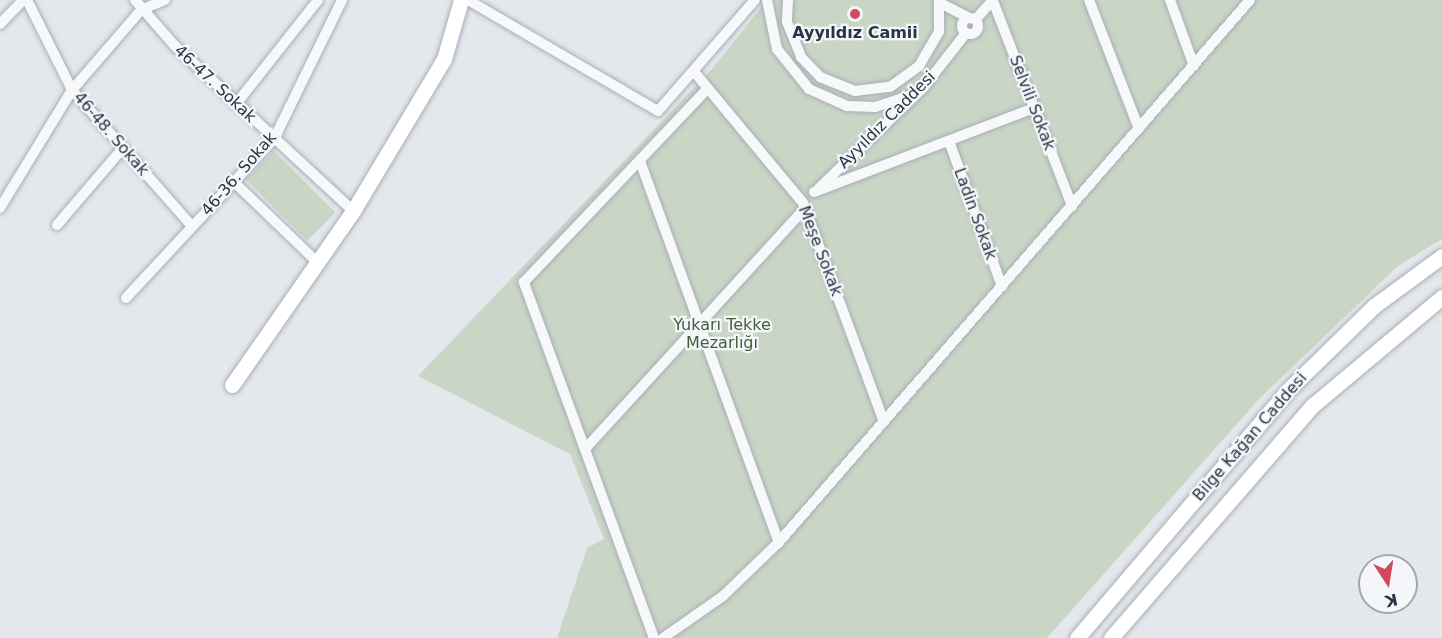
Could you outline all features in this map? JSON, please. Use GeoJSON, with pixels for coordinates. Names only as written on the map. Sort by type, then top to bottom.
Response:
{"type":"FeatureCollection","features":[{"type":"Feature","properties":{"kind":"main road"},"geometry":{"type":"LineString","coordinates":[[232,385],[353,211],[444,59],[461,0]]}},
{"type":"Feature","properties":{"kind":"main road","name":"Bilge Kağan Caddesi"},"geometry":{"type":"LineString","coordinates":[[1077,638],[1289,389],[1374,306],[1442,256]]}},
{"type":"Feature","properties":{"kind":"main road","name":"Bilge Kağan Caddesi"},"geometry":{"type":"LineString","coordinates":[[1111,638],[1312,406],[1442,297]]}},
{"type":"Feature","properties":{"kind":"street"},"geometry":{"type":"LineString","coordinates":[[0,24],[25,0]]}},
{"type":"Feature","properties":{"kind":"street","name":"46-48. Sokak"},"geometry":{"type":"LineString","coordinates":[[25,0],[72,90],[192,226]]}},
{"type":"Feature","properties":{"kind":"street","name":"46-47. Sokak"},"geometry":{"type":"LineString","coordinates":[[135,0],[141,10],[236,104],[353,211]]}},
{"type":"Feature","properties":{"kind":"street"},"geometry":{"type":"LineString","coordinates":[[0,208],[72,90],[141,10],[165,0]]}},
{"type":"Feature","properties":{"kind":"street"},"geometry":{"type":"LineString","coordinates":[[236,104],[318,0]]}},
{"type":"Feature","properties":{"kind":"street","name":"46-36. Sokak"},"geometry":{"type":"LineString","coordinates":[[126,298],[274,139],[342,0]]}},
{"type":"Feature","properties":{"kind":"street"},"geometry":{"type":"LineString","coordinates":[[468,0],[658,111],[696,74],[762,1]]}},
{"type":"Feature","properties":{"kind":"street"},"geometry":{"type":"LineString","coordinates":[[788,0],[787,22],[801,57],[820,77],[855,91],[890,87],[912,73],[928,56],[940,26],[940,1]]}},
{"type":"Feature","properties":{"kind":"street","name":"Ayyıldız Caddesi"},"geometry":{"type":"LineString","coordinates":[[585,449],[699,324],[814,192],[916,94],[968,24],[993,0]]}},
{"type":"Feature","properties":{"kind":"street","name":"Selvili Sokak"},"geometry":{"type":"LineString","coordinates":[[993,0],[1072,206]]}},
{"type":"Feature","properties":{"kind":"street"},"geometry":{"type":"LineString","coordinates":[[1089,0],[1138,129]]}},
{"type":"Feature","properties":{"kind":"street"},"geometry":{"type":"LineString","coordinates":[[1170,0],[1194,66]]}},
{"type":"Feature","properties":{"kind":"street"},"geometry":{"type":"LineString","coordinates":[[762,1],[777,49],[809,89],[847,106],[875,106],[916,94]]}},
{"type":"Feature","properties":{"kind":"street"},"geometry":{"type":"LineString","coordinates":[[940,1],[968,24]]}},
{"type":"Feature","properties":{"kind":"street"},"geometry":{"type":"LineString","coordinates":[[663,638],[723,596],[779,542],[1248,1]]}},
{"type":"Feature","properties":{"kind":"street"},"geometry":{"type":"LineString","coordinates":[[940,26],[968,24]]}},
{"type":"Feature","properties":{"kind":"street","name":"Meşe Sokak"},"geometry":{"type":"LineString","coordinates":[[696,74],[804,205],[884,422]]}},
{"type":"Feature","properties":{"kind":"street"},"geometry":{"type":"LineString","coordinates":[[654,638],[524,282],[708,88]]}},
{"type":"Feature","properties":{"kind":"street"},"geometry":{"type":"LineString","coordinates":[[814,192],[1034,108]]}},
{"type":"Feature","properties":{"kind":"street","name":"Ladin Sokak"},"geometry":{"type":"LineString","coordinates":[[949,141],[1002,287]]}},
{"type":"Feature","properties":{"kind":"street"},"geometry":{"type":"LineString","coordinates":[[57,225],[123,148]]}},
{"type":"Feature","properties":{"kind":"street"},"geometry":{"type":"LineString","coordinates":[[639,161],[779,542]]}},
{"type":"Feature","properties":{"kind":"street"},"geometry":{"type":"LineString","coordinates":[[234,182],[317,262]]}},
{"type":"Feature","properties":{"kind":"green space","name":"Yukarı Tekke Mezarlığı"},"geometry":{"type":"Polygon","coordinates":[[[767,0],[1442,0],[1442,239],[1398,266],[1259,399],[1047,638],[557,638],[587,548],[604,539],[570,454],[418,376],[712,69],[767,0]]]}},
{"type":"Feature","properties":{"kind":"green space"},"geometry":{"type":"Polygon","coordinates":[[[274,151],[336,213],[307,241],[246,179],[274,151]]]}},
{"type":"Feature","properties":{"kind":"place","name":"Ayyıldız Camii"},"geometry":{"type":"Point","coordinates":[855,14]}}]}
